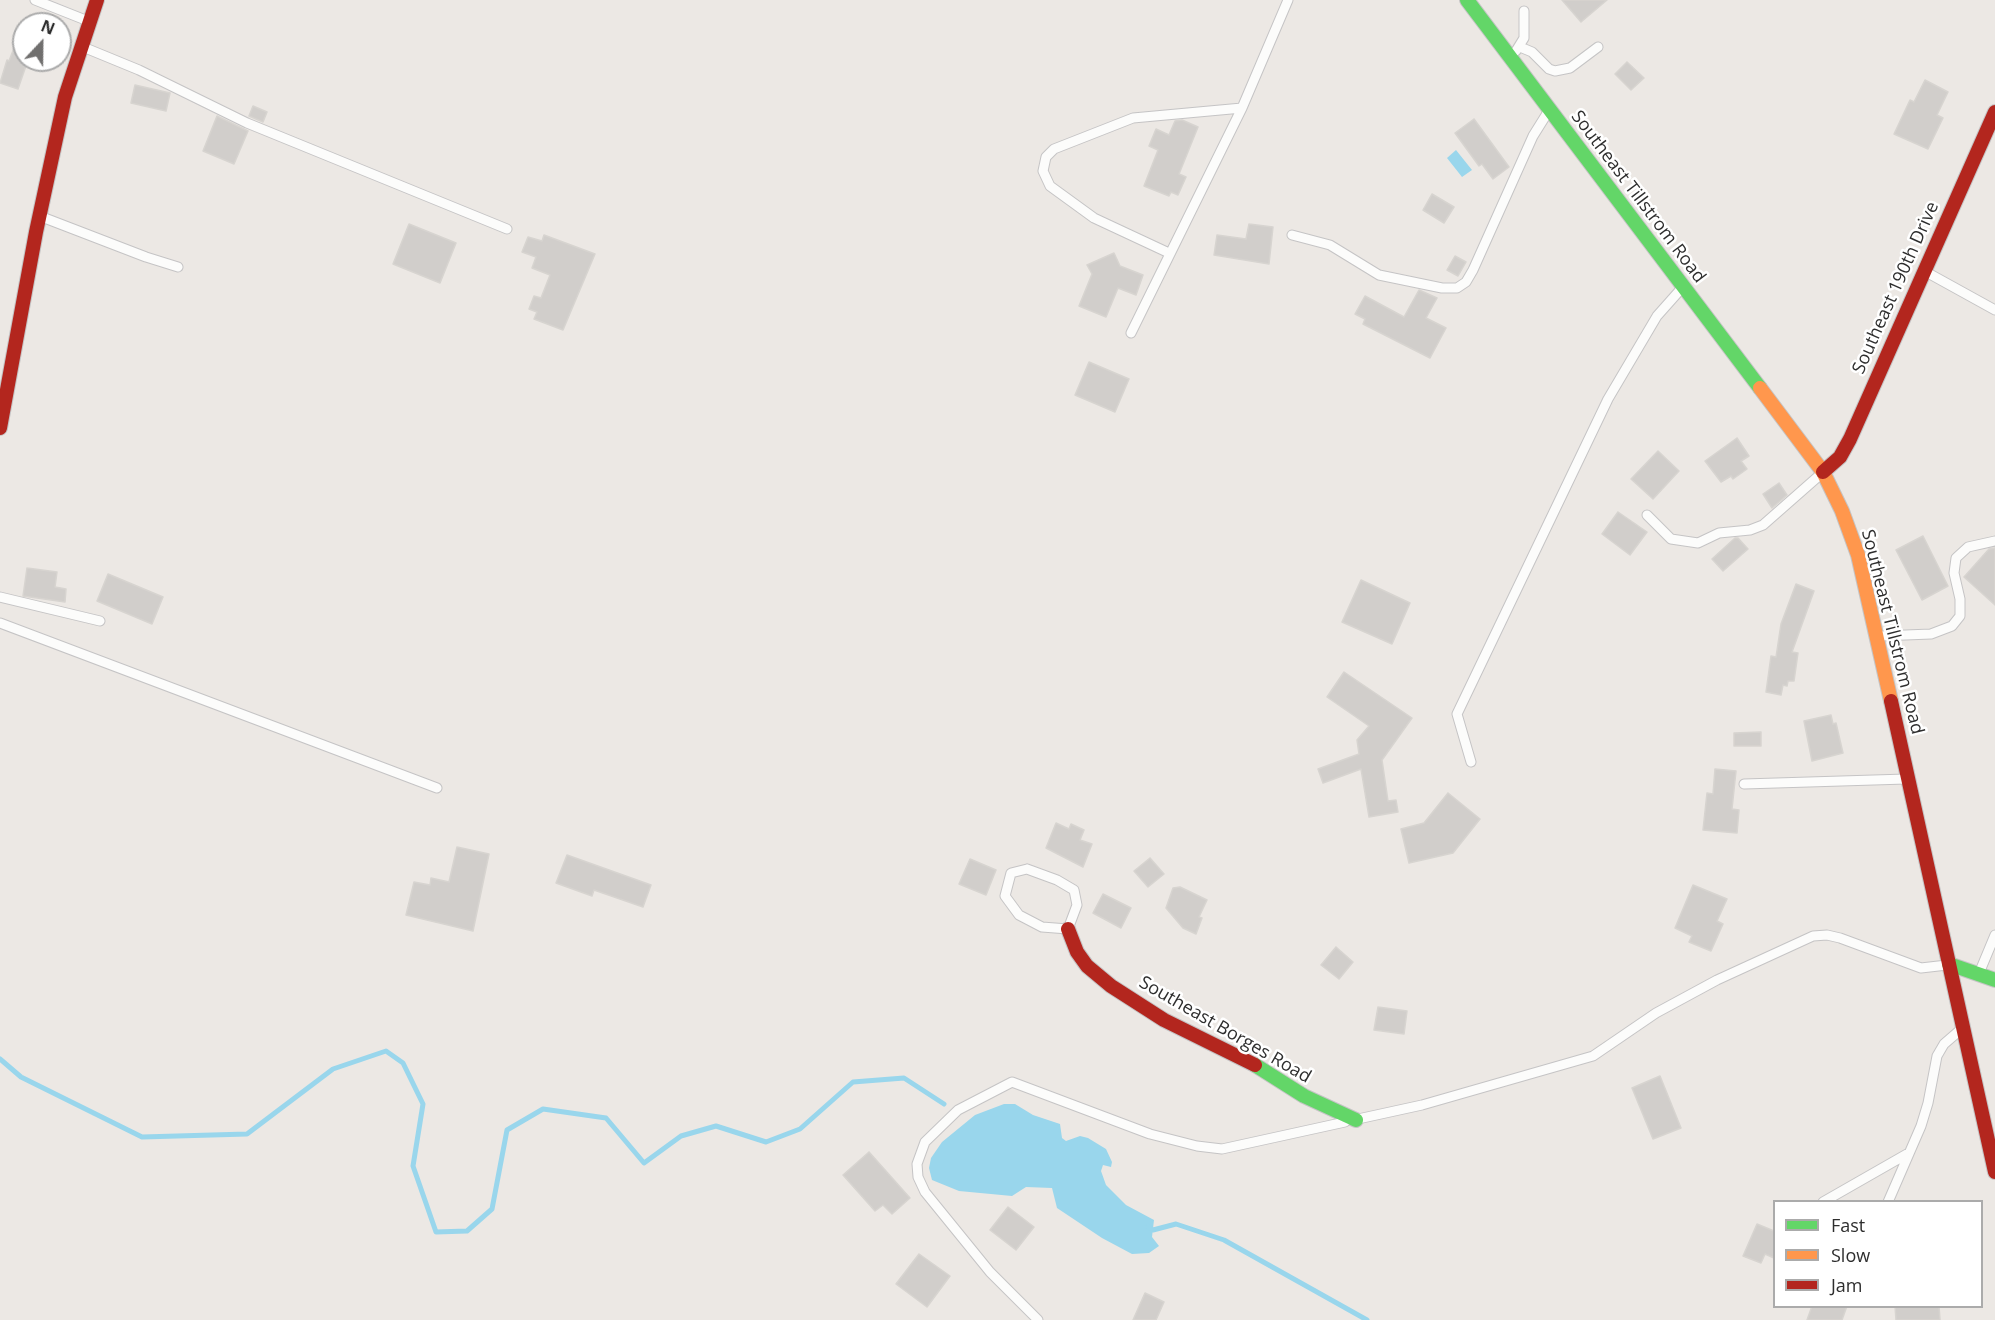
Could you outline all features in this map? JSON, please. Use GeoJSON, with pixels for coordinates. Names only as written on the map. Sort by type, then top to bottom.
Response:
{"type":"FeatureCollection","features":[{"type":"Feature","properties":{"kind":"main road"},"geometry":{"type":"LineString","coordinates":[[0,428],[65,97],[97,0]]}},
{"type":"Feature","properties":{"kind":"main road","name":"Southeast Tillstrom Road"},"geometry":{"type":"LineString","coordinates":[[1467,0],[1823,472],[1842,510],[1858,555],[1877,637],[1995,1172]]}},
{"type":"Feature","properties":{"kind":"main road","name":"Southeast 190th Drive"},"geometry":{"type":"LineString","coordinates":[[1823,472],[1840,457],[1846,446],[1995,112]]}},
{"type":"Feature","properties":{"kind":"main road","name":"Southeast Borges Road"},"geometry":{"type":"LineString","coordinates":[[1068,929],[1077,952],[1087,966],[1111,986],[1164,1020],[1236,1054],[1277,1077],[1304,1096],[1356,1120]]}},
{"type":"Feature","properties":{"kind":"main road"},"geometry":{"type":"LineString","coordinates":[[1949,964],[1995,980]]}},
{"type":"Feature","properties":{"kind":"lane"},"geometry":{"type":"LineString","coordinates":[[35,0],[89,22]]}},
{"type":"Feature","properties":{"kind":"lane"},"geometry":{"type":"LineString","coordinates":[[1131,333],[1242,108],[1288,0]]}},
{"type":"Feature","properties":{"kind":"lane"},"geometry":{"type":"LineString","coordinates":[[1509,56],[1520,47],[1524,38],[1524,11]]}},
{"type":"Feature","properties":{"kind":"lane"},"geometry":{"type":"LineString","coordinates":[[80,46],[139,70],[247,123],[507,229]]}},
{"type":"Feature","properties":{"kind":"lane"},"geometry":{"type":"LineString","coordinates":[[1520,47],[1532,52],[1549,69],[1555,71],[1568,69],[1598,47]]}},
{"type":"Feature","properties":{"kind":"lane"},"geometry":{"type":"LineString","coordinates":[[1169,253],[1094,218],[1050,186],[1043,171],[1046,157],[1054,149],[1133,118],[1242,108]]}},
{"type":"Feature","properties":{"kind":"lane"},"geometry":{"type":"LineString","coordinates":[[1292,236],[1330,245],[1379,275],[1442,288],[1457,288],[1466,282],[1473,270],[1533,136],[1550,110]]}},
{"type":"Feature","properties":{"kind":"lane"},"geometry":{"type":"LineString","coordinates":[[40,216],[178,267]]}},
{"type":"Feature","properties":{"kind":"lane"},"geometry":{"type":"LineString","coordinates":[[1923,271],[1995,310]]}},
{"type":"Feature","properties":{"kind":"lane"},"geometry":{"type":"LineString","coordinates":[[1471,762],[1457,714],[1608,399],[1656,316],[1683,288]]}},
{"type":"Feature","properties":{"kind":"lane"},"geometry":{"type":"LineString","coordinates":[[1647,515],[1671,539],[1698,543],[1719,533],[1750,530],[1763,525],[1823,472]]}},
{"type":"Feature","properties":{"kind":"lane"},"geometry":{"type":"LineString","coordinates":[[1877,637],[1931,634],[1952,626],[1960,616],[1960,599],[1954,573],[1956,558],[1968,547],[1995,541]]}},
{"type":"Feature","properties":{"kind":"lane"},"geometry":{"type":"LineString","coordinates":[[0,597],[100,621]]}},
{"type":"Feature","properties":{"kind":"lane"},"geometry":{"type":"LineString","coordinates":[[0,623],[437,788]]}},
{"type":"Feature","properties":{"kind":"lane"},"geometry":{"type":"LineString","coordinates":[[1744,784],[1908,779]]}},
{"type":"Feature","properties":{"kind":"lane"},"geometry":{"type":"LineString","coordinates":[[1027,869],[1057,880],[1074,890],[1077,905],[1068,929],[1042,927],[1019,915],[1005,896],[1011,873],[1027,869]]}},
{"type":"Feature","properties":{"kind":"lane"},"geometry":{"type":"LineString","coordinates":[[1038,1320],[990,1272],[925,1191],[918,1177],[917,1164],[925,1142],[958,1110],[1012,1082],[1150,1134],[1197,1146],[1222,1149],[1422,1105],[1593,1056],[1656,1013],[1717,980],[1813,936],[1827,935],[1840,938],[1922,968],[1949,964]]}},
{"type":"Feature","properties":{"kind":"lane"},"geometry":{"type":"LineString","coordinates":[[1979,974],[1995,935]]}},
{"type":"Feature","properties":{"kind":"lane"},"geometry":{"type":"LineString","coordinates":[[1889,1200],[1928,1103],[1937,1056],[1944,1044],[1963,1027]]}},
{"type":"Feature","properties":{"kind":"lane"},"geometry":{"type":"LineString","coordinates":[[1826,1200],[1907,1154]]}},
{"type":"Feature","properties":{"kind":"water"},"geometry":{"type":"Polygon","coordinates":[[[1456,150],[1472,170],[1462,177],[1447,158],[1456,150]]]}},
{"type":"Feature","properties":{"kind":"water"},"geometry":{"type":"Polygon","coordinates":[[[1004,1104],[1015,1104],[1033,1115],[1060,1124],[1062,1138],[1066,1141],[1080,1136],[1106,1149],[1112,1162],[1111,1167],[1103,1165],[1101,1171],[1106,1185],[1126,1205],[1154,1220],[1152,1237],[1159,1246],[1149,1253],[1132,1254],[1102,1238],[1057,1208],[1052,1188],[1026,1187],[1012,1196],[959,1191],[932,1180],[929,1168],[931,1158],[942,1142],[975,1115],[1004,1104]]]}},
{"type":"Feature","properties":{"kind":"building"},"geometry":{"type":"Polygon","coordinates":[[[1562,0],[1607,0],[1581,22],[1562,0]]]}},
{"type":"Feature","properties":{"kind":"building"},"geometry":{"type":"Polygon","coordinates":[[[12,53],[12,72],[24,72],[18,89],[0,83],[7,60],[9,61],[12,53]]]}},
{"type":"Feature","properties":{"kind":"building"},"geometry":{"type":"Polygon","coordinates":[[[1627,62],[1644,78],[1631,90],[1615,74],[1627,62]]]}},
{"type":"Feature","properties":{"kind":"building"},"geometry":{"type":"Polygon","coordinates":[[[1925,80],[1948,92],[1937,115],[1943,118],[1928,149],[1894,134],[1910,100],[1914,102],[1925,80]]]}},
{"type":"Feature","properties":{"kind":"building"},"geometry":{"type":"Polygon","coordinates":[[[135,85],[170,93],[166,111],[131,103],[135,85]]]}},
{"type":"Feature","properties":{"kind":"building"},"geometry":{"type":"Polygon","coordinates":[[[253,106],[267,112],[263,122],[249,116],[253,106]]]}},
{"type":"Feature","properties":{"kind":"building"},"geometry":{"type":"Polygon","coordinates":[[[217,116],[248,131],[234,164],[203,151],[217,116]]]}},
{"type":"Feature","properties":{"kind":"building"},"geometry":{"type":"Polygon","coordinates":[[[1474,119],[1509,167],[1493,179],[1482,164],[1479,166],[1455,133],[1474,119]]]}},
{"type":"Feature","properties":{"kind":"building"},"geometry":{"type":"Polygon","coordinates":[[[1182,120],[1198,127],[1179,174],[1186,177],[1178,195],[1171,192],[1169,196],[1144,186],[1158,150],[1149,146],[1156,129],[1169,135],[1175,121],[1182,120]]]}},
{"type":"Feature","properties":{"kind":"building"},"geometry":{"type":"Polygon","coordinates":[[[1432,194],[1454,207],[1444,223],[1423,210],[1432,194]]]}},
{"type":"Feature","properties":{"kind":"building"},"geometry":{"type":"Polygon","coordinates":[[[409,224],[456,243],[440,283],[393,264],[409,224]]]}},
{"type":"Feature","properties":{"kind":"building"},"geometry":{"type":"Polygon","coordinates":[[[1249,224],[1273,227],[1269,264],[1214,255],[1217,235],[1246,239],[1249,224]]]}},
{"type":"Feature","properties":{"kind":"building"},"geometry":{"type":"Polygon","coordinates":[[[544,235],[595,254],[563,330],[534,319],[537,312],[529,309],[534,296],[541,298],[550,275],[532,268],[536,257],[522,252],[528,237],[542,241],[544,235]]]}},
{"type":"Feature","properties":{"kind":"building"},"geometry":{"type":"Polygon","coordinates":[[[1114,253],[1120,266],[1143,275],[1136,295],[1118,288],[1106,317],[1079,306],[1092,274],[1087,265],[1114,253]]]}},
{"type":"Feature","properties":{"kind":"building"},"geometry":{"type":"Polygon","coordinates":[[[1455,256],[1466,262],[1458,276],[1447,270],[1455,256]]]}},
{"type":"Feature","properties":{"kind":"building"},"geometry":{"type":"Polygon","coordinates":[[[1419,290],[1437,298],[1426,318],[1446,328],[1430,358],[1363,324],[1365,319],[1355,314],[1365,296],[1404,317],[1419,290]]]}},
{"type":"Feature","properties":{"kind":"building"},"geometry":{"type":"Polygon","coordinates":[[[1089,362],[1129,379],[1115,412],[1075,395],[1089,362]]]}},
{"type":"Feature","properties":{"kind":"building"},"geometry":{"type":"Polygon","coordinates":[[[1737,438],[1749,456],[1741,461],[1747,469],[1733,479],[1731,476],[1721,482],[1705,461],[1737,438]]]}},
{"type":"Feature","properties":{"kind":"building"},"geometry":{"type":"Polygon","coordinates":[[[1658,451],[1679,471],[1653,499],[1631,479],[1658,451]]]}},
{"type":"Feature","properties":{"kind":"building"},"geometry":{"type":"Polygon","coordinates":[[[1779,483],[1787,495],[1772,508],[1763,494],[1779,483]]]}},
{"type":"Feature","properties":{"kind":"building"},"geometry":{"type":"Polygon","coordinates":[[[1618,512],[1647,532],[1630,555],[1602,534],[1618,512]]]}},
{"type":"Feature","properties":{"kind":"building"},"geometry":{"type":"Polygon","coordinates":[[[1923,536],[1948,586],[1922,600],[1896,550],[1923,536]]]}},
{"type":"Feature","properties":{"kind":"building"},"geometry":{"type":"Polygon","coordinates":[[[1735,538],[1738,538],[1748,549],[1723,571],[1712,559],[1735,538]]]}},
{"type":"Feature","properties":{"kind":"building"},"geometry":{"type":"Polygon","coordinates":[[[1995,548],[1995,605],[1964,577],[1989,549],[1995,548]]]}},
{"type":"Feature","properties":{"kind":"building"},"geometry":{"type":"Polygon","coordinates":[[[27,568],[57,572],[55,587],[66,589],[65,602],[23,596],[27,568]]]}},
{"type":"Feature","properties":{"kind":"building"},"geometry":{"type":"Polygon","coordinates":[[[108,574],[163,597],[152,624],[97,601],[108,574]]]}},
{"type":"Feature","properties":{"kind":"building"},"geometry":{"type":"Polygon","coordinates":[[[1361,580],[1410,603],[1392,644],[1342,622],[1361,580]]]}},
{"type":"Feature","properties":{"kind":"building"},"geometry":{"type":"Polygon","coordinates":[[[1796,584],[1814,591],[1792,652],[1798,653],[1794,681],[1788,681],[1787,686],[1783,685],[1781,695],[1766,692],[1771,656],[1776,657],[1781,624],[1796,584]]]}},
{"type":"Feature","properties":{"kind":"building"},"geometry":{"type":"Polygon","coordinates":[[[1344,672],[1412,718],[1382,760],[1388,801],[1396,800],[1398,812],[1369,817],[1361,769],[1323,783],[1318,769],[1359,754],[1357,740],[1369,726],[1327,697],[1344,672]]]}},
{"type":"Feature","properties":{"kind":"building"},"geometry":{"type":"Polygon","coordinates":[[[1831,715],[1833,724],[1836,723],[1843,753],[1812,761],[1804,721],[1831,715]]]}},
{"type":"Feature","properties":{"kind":"building"},"geometry":{"type":"Polygon","coordinates":[[[1761,732],[1761,746],[1734,746],[1734,733],[1761,732]]]}},
{"type":"Feature","properties":{"kind":"building"},"geometry":{"type":"Polygon","coordinates":[[[1715,769],[1736,771],[1732,809],[1739,810],[1737,833],[1703,830],[1707,793],[1713,794],[1715,769]]]}},
{"type":"Feature","properties":{"kind":"building"},"geometry":{"type":"Polygon","coordinates":[[[1448,793],[1480,819],[1453,853],[1409,863],[1401,829],[1424,823],[1448,793]]]}},
{"type":"Feature","properties":{"kind":"building"},"geometry":{"type":"Polygon","coordinates":[[[1056,823],[1069,829],[1071,824],[1084,830],[1080,840],[1092,844],[1083,867],[1046,848],[1056,823]]]}},
{"type":"Feature","properties":{"kind":"building"},"geometry":{"type":"Polygon","coordinates":[[[457,847],[489,854],[473,931],[406,915],[414,882],[430,885],[431,878],[449,882],[457,847]]]}},
{"type":"Feature","properties":{"kind":"building"},"geometry":{"type":"Polygon","coordinates":[[[567,855],[651,885],[643,907],[594,890],[592,896],[556,883],[567,855]]]}},
{"type":"Feature","properties":{"kind":"building"},"geometry":{"type":"Polygon","coordinates":[[[1150,858],[1164,874],[1148,887],[1134,871],[1150,858]]]}},
{"type":"Feature","properties":{"kind":"building"},"geometry":{"type":"Polygon","coordinates":[[[970,859],[996,870],[986,895],[959,884],[970,859]]]}},
{"type":"Feature","properties":{"kind":"building"},"geometry":{"type":"Polygon","coordinates":[[[1693,885],[1727,899],[1717,921],[1723,924],[1711,951],[1689,942],[1692,936],[1675,928],[1693,885]]]}},
{"type":"Feature","properties":{"kind":"building"},"geometry":{"type":"Polygon","coordinates":[[[1180,887],[1207,900],[1199,917],[1202,918],[1196,934],[1183,928],[1166,908],[1173,888],[1180,887]]]}},
{"type":"Feature","properties":{"kind":"building"},"geometry":{"type":"Polygon","coordinates":[[[1103,894],[1131,908],[1121,928],[1093,913],[1103,894]]]}},
{"type":"Feature","properties":{"kind":"building"},"geometry":{"type":"Polygon","coordinates":[[[1336,947],[1353,962],[1339,979],[1321,965],[1336,947]]]}},
{"type":"Feature","properties":{"kind":"building"},"geometry":{"type":"Polygon","coordinates":[[[1378,1007],[1407,1011],[1404,1034],[1374,1030],[1378,1007]]]}},
{"type":"Feature","properties":{"kind":"building"},"geometry":{"type":"Polygon","coordinates":[[[1660,1076],[1681,1128],[1653,1139],[1632,1088],[1660,1076]]]}},
{"type":"Feature","properties":{"kind":"building"},"geometry":{"type":"Polygon","coordinates":[[[869,1152],[910,1198],[892,1214],[883,1205],[875,1211],[843,1175],[869,1152]]]}},
{"type":"Feature","properties":{"kind":"building"},"geometry":{"type":"Polygon","coordinates":[[[1008,1207],[1034,1227],[1016,1250],[990,1230],[1008,1207]]]}},
{"type":"Feature","properties":{"kind":"building"},"geometry":{"type":"Polygon","coordinates":[[[1757,1224],[1773,1231],[1773,1258],[1765,1254],[1761,1263],[1743,1256],[1757,1224]]]}},
{"type":"Feature","properties":{"kind":"building"},"geometry":{"type":"Polygon","coordinates":[[[919,1254],[950,1276],[927,1307],[896,1284],[919,1254]]]}},
{"type":"Feature","properties":{"kind":"building"},"geometry":{"type":"Polygon","coordinates":[[[1145,1293],[1164,1302],[1156,1320],[1133,1320],[1145,1293]]]}},
{"type":"Feature","properties":{"kind":"building"},"geometry":{"type":"Polygon","coordinates":[[[1811,1308],[1846,1308],[1842,1320],[1807,1320],[1811,1308]]]}},
{"type":"Feature","properties":{"kind":"building"},"geometry":{"type":"Polygon","coordinates":[[[1895,1308],[1939,1308],[1940,1320],[1896,1320],[1895,1308]]]}},
{"type":"Feature","properties":{"kind":"waterway"},"geometry":{"type":"LineString","coordinates":[[0,1059],[21,1077],[142,1137],[247,1134],[333,1069],[386,1051],[403,1063],[423,1104],[413,1166],[436,1232],[467,1231],[492,1209],[507,1130],[543,1109],[606,1118],[644,1163],[681,1136],[716,1126],[766,1142],[800,1129],[853,1082],[904,1078],[944,1104]]}},
{"type":"Feature","properties":{"kind":"waterway"},"geometry":{"type":"LineString","coordinates":[[1148,1227],[1153,1230],[1176,1224],[1224,1240],[1367,1320]]}},
{"type":"Feature","properties":{"kind":"traffic: fast"},"geometry":{"type":"LineString","coordinates":[[1467,0],[1760,388]]}},
{"type":"Feature","properties":{"kind":"traffic: fast"},"geometry":{"type":"LineString","coordinates":[[1949,964],[1995,980]]}},
{"type":"Feature","properties":{"kind":"traffic: fast"},"geometry":{"type":"LineString","coordinates":[[1255,1065],[1304,1096],[1356,1120]]}},
{"type":"Feature","properties":{"kind":"traffic: slow"},"geometry":{"type":"LineString","coordinates":[[1760,388],[1823,472],[1842,511],[1858,555],[1891,701]]}},
{"type":"Feature","properties":{"kind":"traffic: jam"},"geometry":{"type":"LineString","coordinates":[[0,428],[36,232],[65,97],[97,0]]}},
{"type":"Feature","properties":{"kind":"traffic: jam"},"geometry":{"type":"LineString","coordinates":[[1823,472],[1840,457],[1850,439],[1995,112]]}},
{"type":"Feature","properties":{"kind":"traffic: jam"},"geometry":{"type":"LineString","coordinates":[[1891,701],[1995,1172]]}},
{"type":"Feature","properties":{"kind":"traffic: jam"},"geometry":{"type":"LineString","coordinates":[[1068,929],[1077,952],[1087,966],[1111,986],[1164,1020],[1255,1065]]}}]}
